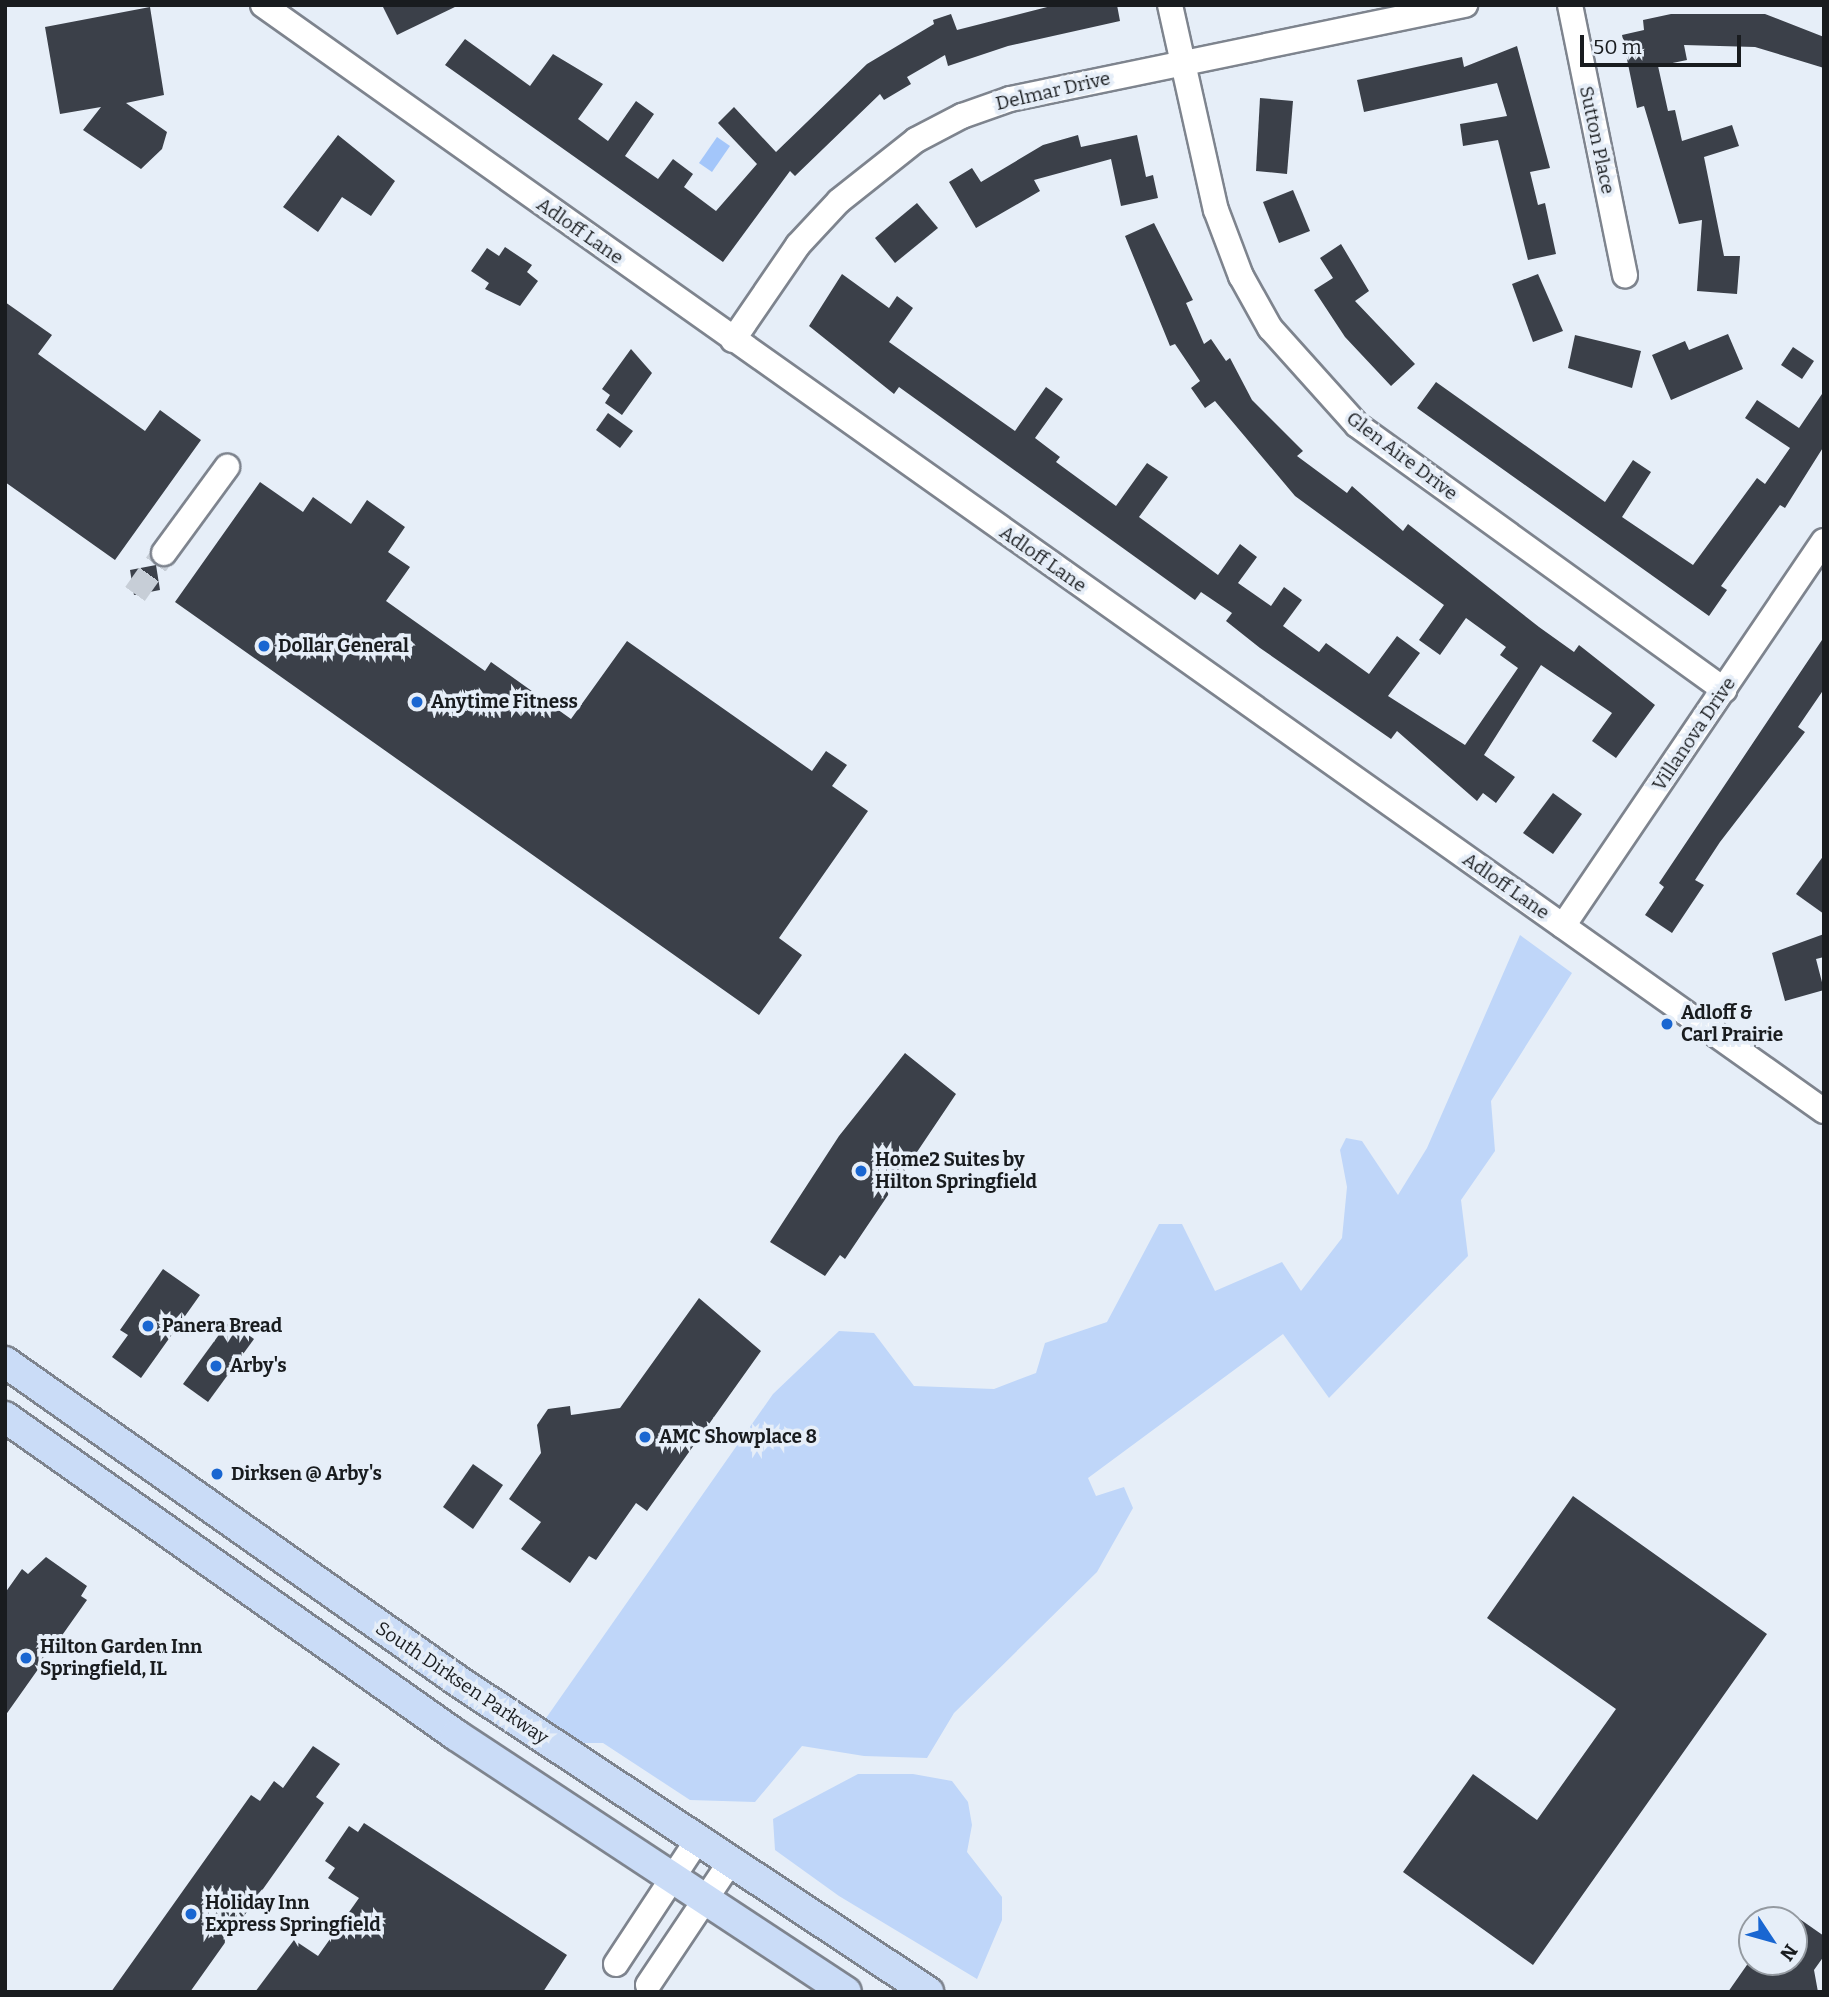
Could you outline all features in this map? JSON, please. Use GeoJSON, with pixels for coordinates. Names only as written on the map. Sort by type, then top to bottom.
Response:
{"type":"FeatureCollection","features":[{"type":"Feature","properties":{"kind":"main road","name":"South Dirksen Parkway"},"geometry":{"type":"LineString","coordinates":[[5,1362],[696,1842],[928,1992]]}},
{"type":"Feature","properties":{"kind":"main road"},"geometry":{"type":"LineString","coordinates":[[5,1417],[671,1880],[846,1992]]}},
{"type":"Feature","properties":{"kind":"street","name":"Adloff Lane"},"geometry":{"type":"LineString","coordinates":[[262,5],[1824,1111]]}},
{"type":"Feature","properties":{"kind":"street","name":"Glen Aire Drive"},"geometry":{"type":"LineString","coordinates":[[1170,5],[1216,210],[1241,276],[1270,328],[1312,379],[1357,425],[1724,690]]}},
{"type":"Feature","properties":{"kind":"street","name":"Delmar Drive"},"geometry":{"type":"LineString","coordinates":[[733,340],[798,245],[839,201],[916,140],[1010,99],[1465,5]]}},
{"type":"Feature","properties":{"kind":"street","name":"Sutton Place"},"geometry":{"type":"LineString","coordinates":[[1570,5],[1625,275]]}},
{"type":"Feature","properties":{"kind":"street"},"geometry":{"type":"LineString","coordinates":[[164,553],[227,467]]}},
{"type":"Feature","properties":{"kind":"street","name":"Villanova Drive"},"geometry":{"type":"LineString","coordinates":[[1563,926],[1824,541]]}},
{"type":"Feature","properties":{"kind":"street"},"geometry":{"type":"LineString","coordinates":[[616,1964],[696,1842]]}},
{"type":"Feature","properties":{"kind":"street"},"geometry":{"type":"LineString","coordinates":[[648,1985],[729,1864]]}},
{"type":"Feature","properties":{"kind":"shaded area"},"geometry":{"type":"Polygon","coordinates":[[[717,137],[730,146],[712,172],[699,163],[717,137]]]}},
{"type":"Feature","properties":{"kind":"shaded area"},"geometry":{"type":"Polygon","coordinates":[[[1520,935],[1572,973],[1491,1101],[1495,1151],[1461,1200],[1468,1256],[1329,1398],[1283,1334],[1088,1478],[1096,1496],[1124,1487],[1133,1508],[1097,1572],[954,1713],[927,1758],[864,1756],[802,1746],[755,1802],[690,1800],[603,1743],[576,1743],[544,1721],[773,1394],[839,1331],[874,1333],[914,1386],[994,1389],[1036,1373],[1045,1343],[1107,1322],[1159,1224],[1182,1224],[1215,1291],[1282,1262],[1301,1291],[1342,1238],[1347,1187],[1340,1150],[1346,1138],[1362,1141],[1398,1195],[1427,1148],[1520,935]]]}},
{"type":"Feature","properties":{"kind":"shaded area"},"geometry":{"type":"Polygon","coordinates":[[[858,1774],[913,1774],[952,1781],[968,1802],[972,1825],[967,1852],[1002,1897],[1002,1920],[977,1979],[839,1896],[775,1850],[773,1819],[858,1774]]]}},
{"type":"Feature","properties":{"kind":"building"},"geometry":{"type":"Polygon","coordinates":[[[382,5],[459,5],[397,35],[382,5]]]}},
{"type":"Feature","properties":{"kind":"building"},"geometry":{"type":"Polygon","coordinates":[[[1055,5],[1117,5],[1120,21],[1008,46],[948,66],[945,55],[907,77],[911,84],[884,100],[880,94],[795,176],[790,171],[723,262],[445,65],[465,39],[530,86],[553,54],[603,84],[578,119],[608,141],[636,101],[654,114],[625,156],[658,179],[673,159],[693,174],[684,187],[716,211],[757,164],[718,123],[734,107],[776,152],[867,64],[934,24],[933,20],[951,14],[957,30],[1055,5]]]}},
{"type":"Feature","properties":{"kind":"building"},"geometry":{"type":"Polygon","coordinates":[[[150,7],[164,95],[126,103],[167,132],[162,149],[141,169],[83,130],[101,107],[60,114],[45,27],[150,7]]]}},
{"type":"Feature","properties":{"kind":"building"},"geometry":{"type":"Polygon","coordinates":[[[1671,14],[1765,14],[1824,37],[1824,68],[1755,47],[1684,45],[1687,60],[1658,66],[1668,111],[1675,110],[1682,141],[1732,125],[1739,146],[1704,157],[1724,256],[1740,256],[1737,294],[1697,291],[1702,220],[1679,224],[1644,106],[1637,108],[1622,35],[1644,30],[1643,20],[1671,14]]]}},
{"type":"Feature","properties":{"kind":"building"},"geometry":{"type":"Polygon","coordinates":[[[1517,46],[1550,168],[1530,172],[1538,205],[1545,203],[1556,254],[1528,260],[1498,140],[1463,146],[1460,124],[1507,116],[1497,83],[1364,112],[1357,80],[1462,57],[1464,67],[1517,46]]]}},
{"type":"Feature","properties":{"kind":"building"},"geometry":{"type":"Polygon","coordinates":[[[1260,98],[1293,101],[1287,174],[1256,171],[1260,98]]]}},
{"type":"Feature","properties":{"kind":"building"},"geometry":{"type":"Polygon","coordinates":[[[338,135],[395,181],[371,216],[342,197],[318,232],[283,207],[338,135]]]}},
{"type":"Feature","properties":{"kind":"building"},"geometry":{"type":"Polygon","coordinates":[[[1078,135],[1081,147],[1137,135],[1146,177],[1153,175],[1158,198],[1121,206],[1111,159],[1034,180],[1040,191],[976,228],[949,182],[972,168],[981,182],[1043,145],[1078,135]]]}},
{"type":"Feature","properties":{"kind":"building"},"geometry":{"type":"Polygon","coordinates":[[[1293,190],[1310,231],[1279,243],[1263,202],[1293,190]]]}},
{"type":"Feature","properties":{"kind":"building"},"geometry":{"type":"Polygon","coordinates":[[[917,203],[938,228],[895,263],[875,238],[917,203]]]}},
{"type":"Feature","properties":{"kind":"building"},"geometry":{"type":"Polygon","coordinates":[[[1154,223],[1193,300],[1186,303],[1204,344],[1211,339],[1226,361],[1230,358],[1252,400],[1303,451],[1297,456],[1347,493],[1352,486],[1403,531],[1408,524],[1539,627],[1574,652],[1579,645],[1655,705],[1616,758],[1592,741],[1612,713],[1541,665],[1484,755],[1515,777],[1496,803],[1483,793],[1477,801],[1397,731],[1391,739],[1260,648],[1226,621],[1232,613],[1201,592],[1195,600],[899,387],[894,394],[809,326],[842,274],[889,308],[897,296],[913,308],[889,342],[1015,431],[1046,387],[1063,399],[1035,438],[1060,457],[1056,462],[1116,506],[1147,463],[1168,477],[1139,517],[1218,575],[1240,544],[1257,557],[1238,583],[1271,606],[1284,587],[1302,600],[1283,626],[1319,652],[1326,643],[1369,674],[1397,636],[1420,653],[1388,696],[1465,745],[1518,668],[1500,655],[1506,647],[1466,618],[1440,655],[1419,640],[1444,605],[1295,496],[1215,401],[1205,408],[1191,388],[1200,381],[1175,344],[1170,346],[1125,236],[1154,223]]]}},
{"type":"Feature","properties":{"kind":"building"},"geometry":{"type":"Polygon","coordinates":[[[1341,244],[1369,291],[1355,301],[1415,364],[1391,386],[1345,337],[1314,290],[1333,278],[1320,258],[1341,244]]]}},
{"type":"Feature","properties":{"kind":"building"},"geometry":{"type":"Polygon","coordinates":[[[505,247],[532,265],[527,272],[538,281],[520,306],[485,289],[489,283],[471,271],[487,248],[499,256],[505,247]]]}},
{"type":"Feature","properties":{"kind":"building"},"geometry":{"type":"Polygon","coordinates":[[[1538,274],[1563,331],[1533,342],[1512,284],[1538,274]]]}},
{"type":"Feature","properties":{"kind":"building"},"geometry":{"type":"Polygon","coordinates":[[[5,302],[52,335],[38,354],[145,431],[160,410],[201,440],[115,560],[5,482],[5,302]]]}},
{"type":"Feature","properties":{"kind":"building"},"geometry":{"type":"Polygon","coordinates":[[[1728,334],[1743,369],[1671,400],[1652,355],[1685,341],[1689,350],[1728,334]]]}},
{"type":"Feature","properties":{"kind":"building"},"geometry":{"type":"Polygon","coordinates":[[[1575,335],[1641,351],[1632,388],[1568,368],[1575,335]]]}},
{"type":"Feature","properties":{"kind":"building"},"geometry":{"type":"Polygon","coordinates":[[[1793,347],[1814,361],[1802,379],[1781,365],[1793,347]]]}},
{"type":"Feature","properties":{"kind":"building"},"geometry":{"type":"Polygon","coordinates":[[[631,349],[652,373],[622,415],[605,403],[610,395],[602,389],[631,349]]]}},
{"type":"Feature","properties":{"kind":"building"},"geometry":{"type":"Polygon","coordinates":[[[1436,382],[1605,502],[1633,460],[1651,472],[1622,517],[1693,565],[1757,478],[1765,484],[1790,448],[1745,418],[1757,400],[1799,428],[1824,391],[1824,446],[1785,508],[1780,505],[1721,586],[1727,590],[1709,616],[1417,408],[1436,382]]]}},
{"type":"Feature","properties":{"kind":"building"},"geometry":{"type":"Polygon","coordinates":[[[608,413],[633,431],[620,448],[596,430],[608,413]]]}},
{"type":"Feature","properties":{"kind":"building"},"geometry":{"type":"Polygon","coordinates":[[[260,482],[303,512],[313,497],[351,524],[367,500],[405,527],[388,552],[410,567],[386,601],[485,671],[491,662],[571,719],[627,641],[812,771],[826,751],[847,765],[832,786],[868,811],[779,938],[802,955],[759,1015],[175,602],[260,482]]]}},
{"type":"Feature","properties":{"kind":"building"},"geometry":{"type":"Polygon","coordinates":[[[156,565],[160,590],[134,595],[130,570],[156,565]]]}},
{"type":"Feature","properties":{"kind":"building"},"geometry":{"type":"Polygon","coordinates":[[[1824,637],[1824,689],[1798,727],[1805,732],[1720,842],[1695,880],[1704,885],[1672,933],[1645,915],[1664,887],[1659,883],[1824,637]]]}},
{"type":"Feature","properties":{"kind":"building"},"geometry":{"type":"Polygon","coordinates":[[[1553,793],[1582,814],[1553,854],[1523,833],[1553,793]]]}},
{"type":"Feature","properties":{"kind":"building"},"geometry":{"type":"Polygon","coordinates":[[[1824,855],[1824,914],[1796,894],[1824,855]]]}},
{"type":"Feature","properties":{"kind":"building"},"geometry":{"type":"Polygon","coordinates":[[[1824,934],[1824,957],[1816,959],[1824,990],[1785,1001],[1772,953],[1824,934]]]}},
{"type":"Feature","properties":{"kind":"building"},"geometry":{"type":"Polygon","coordinates":[[[905,1053],[956,1094],[845,1259],[840,1255],[825,1276],[770,1242],[839,1136],[905,1053]]]}},
{"type":"Feature","properties":{"kind":"building"},"geometry":{"type":"Polygon","coordinates":[[[163,1269],[200,1295],[141,1378],[112,1357],[128,1335],[120,1330],[163,1269]]]}},
{"type":"Feature","properties":{"kind":"building"},"geometry":{"type":"Polygon","coordinates":[[[699,1298],[761,1351],[647,1511],[636,1503],[596,1560],[589,1556],[570,1583],[521,1549],[541,1522],[509,1499],[541,1453],[537,1425],[548,1409],[570,1406],[571,1415],[620,1408],[699,1298]]]}},
{"type":"Feature","properties":{"kind":"building"},"geometry":{"type":"Polygon","coordinates":[[[229,1321],[254,1339],[208,1402],[183,1384],[229,1321]]]}},
{"type":"Feature","properties":{"kind":"building"},"geometry":{"type":"Polygon","coordinates":[[[473,1464],[503,1485],[473,1529],[443,1507],[473,1464]]]}},
{"type":"Feature","properties":{"kind":"building"},"geometry":{"type":"Polygon","coordinates":[[[1573,1496],[1767,1634],[1533,1965],[1403,1872],[1473,1774],[1537,1820],[1616,1709],[1487,1618],[1573,1496]]]}},
{"type":"Feature","properties":{"kind":"building","name":"Hilton Garden Inn Springfield, IL"},"geometry":{"type":"Polygon","coordinates":[[[46,1557],[87,1586],[81,1596],[87,1600],[5,1716],[5,1593],[22,1569],[28,1574],[46,1557]]]}},
{"type":"Feature","properties":{"kind":"building"},"geometry":{"type":"Polygon","coordinates":[[[313,1746],[340,1764],[316,1797],[324,1803],[190,1992],[111,1992],[251,1795],[260,1801],[274,1781],[283,1788],[313,1746]]]}},
{"type":"Feature","properties":{"kind":"building"},"geometry":{"type":"Polygon","coordinates":[[[364,1823],[567,1955],[543,1992],[255,1992],[294,1940],[318,1956],[359,1898],[328,1878],[335,1868],[325,1861],[349,1826],[358,1832],[364,1823]]]}},
{"type":"Feature","properties":{"kind":"building"},"geometry":{"type":"Polygon","coordinates":[[[1808,1925],[1824,1936],[1824,1956],[1814,1970],[1818,1992],[1728,1992],[1739,1976],[1808,1976],[1808,1925]]]}},
{"type":"Feature","properties":{"kind":"tunnel"},"geometry":{"type":"LineString","coordinates":[[135,594],[164,553]]}},
{"type":"Feature","properties":{"kind":"place","name":"Dollar General"},"geometry":{"type":"Point","coordinates":[264,646]}},
{"type":"Feature","properties":{"kind":"place","name":"Anytime Fitness"},"geometry":{"type":"Point","coordinates":[417,702]}},
{"type":"Feature","properties":{"kind":"place","name":"Adloff & Carl Prairie"},"geometry":{"type":"Point","coordinates":[1667,1024]}},
{"type":"Feature","properties":{"kind":"place","name":"Home2 Suites by Hilton Springfield"},"geometry":{"type":"Point","coordinates":[861,1171]}},
{"type":"Feature","properties":{"kind":"place","name":"Panera Bread"},"geometry":{"type":"Point","coordinates":[148,1326]}},
{"type":"Feature","properties":{"kind":"place","name":"Arby's"},"geometry":{"type":"Point","coordinates":[216,1366]}},
{"type":"Feature","properties":{"kind":"place","name":"AMC Showplace 8"},"geometry":{"type":"Point","coordinates":[645,1437]}},
{"type":"Feature","properties":{"kind":"place","name":"Dirksen @ Arby's"},"geometry":{"type":"Point","coordinates":[217,1474]}},
{"type":"Feature","properties":{"kind":"place","name":"Hilton Garden Inn Springfield, IL"},"geometry":{"type":"Point","coordinates":[26,1658]}},
{"type":"Feature","properties":{"kind":"place","name":"Holiday Inn Express Springfield"},"geometry":{"type":"Point","coordinates":[191,1914]}}]}
